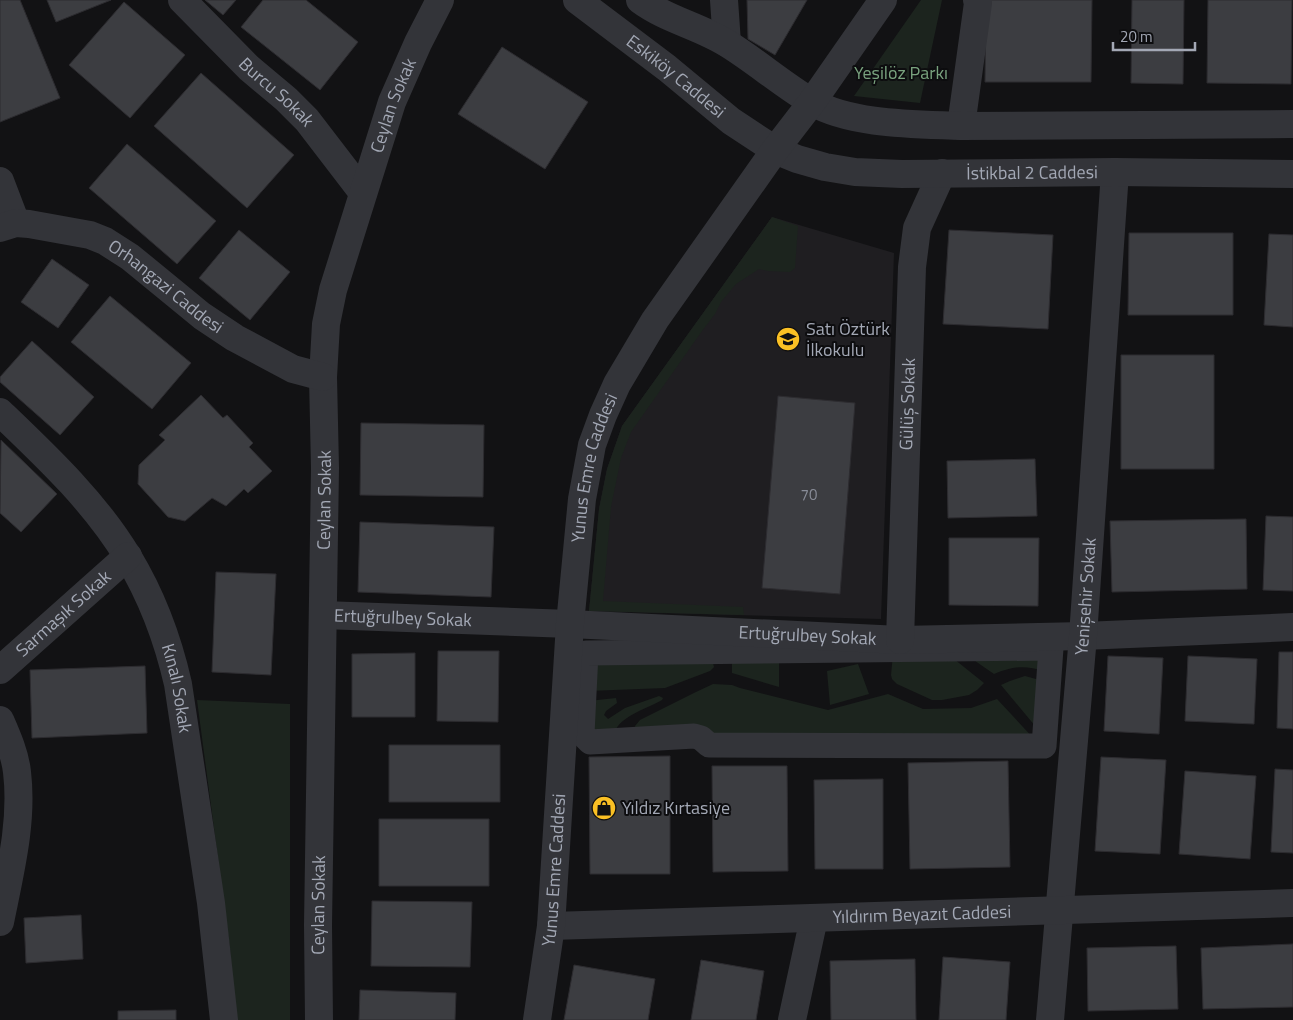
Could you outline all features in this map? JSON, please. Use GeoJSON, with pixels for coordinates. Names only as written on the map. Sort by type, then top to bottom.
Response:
{"type":"FeatureCollection","features":[{"type":"Feature","properties":{"kind":"street","name":"Burcu Sokak"},"geometry":{"type":"LineString","coordinates":[[182,0],[250,68],[307,120],[363,193]]}},
{"type":"Feature","properties":{"kind":"street","name":"Ceylan Sokak"},"geometry":{"type":"LineString","coordinates":[[319,1020],[318,925],[326,468],[323,377],[326,324],[333,290],[392,102],[418,42],[440,0]]}},
{"type":"Feature","properties":{"kind":"street","name":"Eskiköy Caddesi"},"geometry":{"type":"LineString","coordinates":[[577,0],[667,68],[732,121],[775,150]]}},
{"type":"Feature","properties":{"kind":"street"},"geometry":{"type":"LineString","coordinates":[[640,0],[654,10],[726,43],[812,102],[845,115],[910,124],[961,126],[1293,124]]}},
{"type":"Feature","properties":{"kind":"street"},"geometry":{"type":"LineString","coordinates":[[724,0],[726,43]]}},
{"type":"Feature","properties":{"kind":"street","name":"Yunus Emre Caddesi"},"geometry":{"type":"LineString","coordinates":[[537,1020],[551,926],[570,624],[586,470],[602,415],[616,384],[655,320],[883,0]]}},
{"type":"Feature","properties":{"kind":"street"},"geometry":{"type":"LineString","coordinates":[[961,126],[977,0]]}},
{"type":"Feature","properties":{"kind":"street","name":"İstikbal 2 Caddesi"},"geometry":{"type":"LineString","coordinates":[[775,150],[825,167],[855,172],[902,174],[1115,172],[1293,174]]}},
{"type":"Feature","properties":{"kind":"street","name":"Yenişehir Sokak"},"geometry":{"type":"LineString","coordinates":[[1050,1020],[1083,636],[1115,172]]}},
{"type":"Feature","properties":{"kind":"street","name":"Gülüş Sokak"},"geometry":{"type":"LineString","coordinates":[[900,640],[912,267],[917,228],[942,173]]}},
{"type":"Feature","properties":{"kind":"street"},"geometry":{"type":"LineString","coordinates":[[0,181],[8,226]]}},
{"type":"Feature","properties":{"kind":"street","name":"Orhangazi Caddesi"},"geometry":{"type":"LineString","coordinates":[[8,226],[90,235],[105,241],[130,256],[202,316],[235,338],[294,369],[323,377]]}},
{"type":"Feature","properties":{"kind":"street","name":"Kınalı Sokak"},"geometry":{"type":"LineString","coordinates":[[0,412],[64,475],[88,502],[128,556],[159,623],[178,684],[211,903],[224,1020]]}},
{"type":"Feature","properties":{"kind":"street","name":"Sarmaşık Sokak"},"geometry":{"type":"LineString","coordinates":[[0,670],[128,556]]}},
{"type":"Feature","properties":{"kind":"street","name":"Ertuğrulbey Sokak"},"geometry":{"type":"LineString","coordinates":[[323,615],[570,624],[900,640],[1083,636],[1293,627]]}},
{"type":"Feature","properties":{"kind":"street"},"geometry":{"type":"LineString","coordinates":[[1051,648],[1044,746],[710,745],[701,738],[694,736],[590,742],[582,734],[586,653],[1051,648]]}},
{"type":"Feature","properties":{"kind":"street"},"geometry":{"type":"LineString","coordinates":[[0,720],[17,770],[19,810],[14,852],[0,922]]}},
{"type":"Feature","properties":{"kind":"street","name":"Yıldırım Beyazıt Caddesi"},"geometry":{"type":"LineString","coordinates":[[551,926],[1293,904]]}},
{"type":"Feature","properties":{"kind":"street"},"geometry":{"type":"LineString","coordinates":[[792,1020],[814,918]]}},
{"type":"Feature","properties":{"kind":"shaded area","name":"Satı Öztürk İlkokulu"},"geometry":{"type":"Polygon","coordinates":[[[772,217],[894,253],[881,619],[589,611],[599,509],[607,469],[622,426],[772,217]]]}},
{"type":"Feature","properties":{"kind":"green space","name":"Yeşilöz Parkı"},"geometry":{"type":"Polygon","coordinates":[[[921,0],[942,0],[920,103],[854,96],[921,0]]]}},
{"type":"Feature","properties":{"kind":"green space"},"geometry":{"type":"Polygon","coordinates":[[[772,217],[798,226],[795,268],[790,272],[759,269],[736,284],[721,302],[715,314],[631,432],[621,458],[611,507],[603,601],[743,607],[744,615],[589,611],[599,509],[607,469],[622,426],[772,217]]]}},
{"type":"Feature","properties":{"kind":"green space"},"geometry":{"type":"Polygon","coordinates":[[[1046,651],[1045,671],[1019,667],[994,674],[965,654],[1046,651]]]}},
{"type":"Feature","properties":{"kind":"green space"},"geometry":{"type":"Polygon","coordinates":[[[893,654],[949,655],[984,683],[969,695],[932,700],[897,684],[892,679],[893,654]]]}},
{"type":"Feature","properties":{"kind":"green space"},"geometry":{"type":"Polygon","coordinates":[[[588,657],[712,659],[714,667],[710,671],[665,688],[588,691],[588,657]]]}},
{"type":"Feature","properties":{"kind":"green space"},"geometry":{"type":"Polygon","coordinates":[[[732,657],[779,657],[779,687],[732,673],[732,657]]]}},
{"type":"Feature","properties":{"kind":"green space"},"geometry":{"type":"Polygon","coordinates":[[[858,664],[869,694],[830,705],[827,671],[858,664]]]}},
{"type":"Feature","properties":{"kind":"green space"},"geometry":{"type":"Polygon","coordinates":[[[1025,676],[1042,683],[1041,733],[1001,685],[1025,676]]]}},
{"type":"Feature","properties":{"kind":"green space"},"geometry":{"type":"Polygon","coordinates":[[[713,684],[732,685],[828,710],[888,694],[923,709],[971,708],[997,699],[1036,741],[636,732],[635,726],[640,720],[713,684]]]}},
{"type":"Feature","properties":{"kind":"green space"},"geometry":{"type":"Polygon","coordinates":[[[659,696],[663,698],[662,700],[630,716],[616,729],[592,736],[588,701],[616,698],[617,703],[606,711],[604,715],[608,719],[625,708],[659,696]]]}},
{"type":"Feature","properties":{"kind":"green space"},"geometry":{"type":"Polygon","coordinates":[[[197,700],[290,704],[290,1020],[236,1020],[230,949],[197,700]]]}},
{"type":"Feature","properties":{"kind":"building"},"geometry":{"type":"Polygon","coordinates":[[[0,0],[20,0],[60,98],[0,122],[0,0]]]}},
{"type":"Feature","properties":{"kind":"building"},"geometry":{"type":"Polygon","coordinates":[[[47,0],[111,0],[56,22],[47,0]]]}},
{"type":"Feature","properties":{"kind":"building"},"geometry":{"type":"Polygon","coordinates":[[[205,0],[236,0],[223,15],[205,0]]]}},
{"type":"Feature","properties":{"kind":"building"},"geometry":{"type":"Polygon","coordinates":[[[263,0],[306,0],[358,42],[320,90],[241,27],[263,0]]]}},
{"type":"Feature","properties":{"kind":"building"},"geometry":{"type":"Polygon","coordinates":[[[747,0],[807,0],[775,55],[748,39],[747,0]]]}},
{"type":"Feature","properties":{"kind":"building"},"geometry":{"type":"Polygon","coordinates":[[[986,0],[1092,0],[1091,82],[985,82],[986,0]]]}},
{"type":"Feature","properties":{"kind":"building"},"geometry":{"type":"Polygon","coordinates":[[[1132,0],[1184,0],[1183,84],[1131,83],[1132,0]]]}},
{"type":"Feature","properties":{"kind":"building"},"geometry":{"type":"Polygon","coordinates":[[[1208,0],[1292,0],[1291,84],[1207,83],[1208,0]]]}},
{"type":"Feature","properties":{"kind":"building"},"geometry":{"type":"Polygon","coordinates":[[[124,2],[185,55],[130,118],[69,65],[124,2]]]}},
{"type":"Feature","properties":{"kind":"building"},"geometry":{"type":"Polygon","coordinates":[[[502,47],[588,102],[545,169],[458,114],[502,47]]]}},
{"type":"Feature","properties":{"kind":"building"},"geometry":{"type":"Polygon","coordinates":[[[201,73],[294,155],[247,208],[154,126],[201,73]]]}},
{"type":"Feature","properties":{"kind":"building"},"geometry":{"type":"Polygon","coordinates":[[[127,144],[216,221],[177,264],[89,188],[127,144]]]}},
{"type":"Feature","properties":{"kind":"building"},"geometry":{"type":"Polygon","coordinates":[[[239,230],[290,272],[250,320],[199,278],[239,230]]]}},
{"type":"Feature","properties":{"kind":"building"},"geometry":{"type":"Polygon","coordinates":[[[949,230],[1053,235],[1048,329],[943,324],[949,230]]]}},
{"type":"Feature","properties":{"kind":"building"},"geometry":{"type":"Polygon","coordinates":[[[1129,233],[1233,233],[1233,315],[1128,315],[1129,233]]]}},
{"type":"Feature","properties":{"kind":"building"},"geometry":{"type":"Polygon","coordinates":[[[1269,234],[1293,235],[1293,327],[1264,325],[1269,234]]]}},
{"type":"Feature","properties":{"kind":"building"},"geometry":{"type":"Polygon","coordinates":[[[52,259],[89,285],[58,328],[21,302],[52,259]]]}},
{"type":"Feature","properties":{"kind":"building"},"geometry":{"type":"Polygon","coordinates":[[[110,296],[191,363],[152,409],[71,342],[110,296]]]}},
{"type":"Feature","properties":{"kind":"building"},"geometry":{"type":"Polygon","coordinates":[[[32,341],[94,397],[60,435],[0,382],[0,377],[32,341]]]}},
{"type":"Feature","properties":{"kind":"building"},"geometry":{"type":"Polygon","coordinates":[[[1121,355],[1214,355],[1214,469],[1121,469],[1121,355]]]}},
{"type":"Feature","properties":{"kind":"building"},"geometry":{"type":"Polygon","coordinates":[[[201,395],[223,418],[227,415],[253,443],[249,447],[272,471],[248,493],[244,489],[226,506],[212,498],[185,521],[168,517],[138,484],[139,465],[165,440],[159,435],[201,395]]]}},
{"type":"Feature","properties":{"kind":"building"},"geometry":{"type":"Polygon","coordinates":[[[778,396],[855,403],[840,594],[762,588],[778,396]]]}},
{"type":"Feature","properties":{"kind":"building"},"geometry":{"type":"Polygon","coordinates":[[[361,423],[484,425],[483,497],[360,495],[361,423]]]}},
{"type":"Feature","properties":{"kind":"building"},"geometry":{"type":"Polygon","coordinates":[[[1,440],[57,494],[21,532],[0,513],[1,440]]]}},
{"type":"Feature","properties":{"kind":"building"},"geometry":{"type":"Polygon","coordinates":[[[1035,459],[1037,516],[948,518],[947,461],[1035,459]]]}},
{"type":"Feature","properties":{"kind":"building"},"geometry":{"type":"Polygon","coordinates":[[[1266,516],[1293,517],[1293,591],[1263,590],[1266,516]]]}},
{"type":"Feature","properties":{"kind":"building"},"geometry":{"type":"Polygon","coordinates":[[[1246,519],[1247,589],[1112,592],[1110,521],[1246,519]]]}},
{"type":"Feature","properties":{"kind":"building"},"geometry":{"type":"Polygon","coordinates":[[[360,522],[494,527],[491,597],[358,592],[360,522]]]}},
{"type":"Feature","properties":{"kind":"building"},"geometry":{"type":"Polygon","coordinates":[[[949,538],[1039,538],[1038,606],[949,605],[949,538]]]}},
{"type":"Feature","properties":{"kind":"building"},"geometry":{"type":"Polygon","coordinates":[[[216,572],[276,574],[271,675],[212,672],[216,572]]]}},
{"type":"Feature","properties":{"kind":"building"},"geometry":{"type":"Polygon","coordinates":[[[438,651],[499,651],[498,722],[437,721],[438,651]]]}},
{"type":"Feature","properties":{"kind":"building"},"geometry":{"type":"Polygon","coordinates":[[[1279,652],[1293,652],[1293,729],[1277,728],[1279,652]]]}},
{"type":"Feature","properties":{"kind":"building"},"geometry":{"type":"Polygon","coordinates":[[[415,653],[415,717],[352,717],[352,654],[415,653]]]}},
{"type":"Feature","properties":{"kind":"building"},"geometry":{"type":"Polygon","coordinates":[[[1108,656],[1163,658],[1159,734],[1104,731],[1108,656]]]}},
{"type":"Feature","properties":{"kind":"building"},"geometry":{"type":"Polygon","coordinates":[[[1188,656],[1257,659],[1254,724],[1185,721],[1188,656]]]}},
{"type":"Feature","properties":{"kind":"building"},"geometry":{"type":"Polygon","coordinates":[[[145,666],[147,733],[32,738],[30,670],[145,666]]]}},
{"type":"Feature","properties":{"kind":"building"},"geometry":{"type":"Polygon","coordinates":[[[389,745],[500,745],[500,802],[389,802],[389,745]]]}},
{"type":"Feature","properties":{"kind":"building"},"geometry":{"type":"Polygon","coordinates":[[[670,756],[670,874],[590,874],[589,757],[670,756]]]}},
{"type":"Feature","properties":{"kind":"building"},"geometry":{"type":"Polygon","coordinates":[[[1101,757],[1166,760],[1160,854],[1095,851],[1101,757]]]}},
{"type":"Feature","properties":{"kind":"building"},"geometry":{"type":"Polygon","coordinates":[[[1008,761],[1010,867],[910,869],[908,763],[1008,761]]]}},
{"type":"Feature","properties":{"kind":"building"},"geometry":{"type":"Polygon","coordinates":[[[712,766],[787,766],[788,871],[713,872],[712,766]]]}},
{"type":"Feature","properties":{"kind":"building"},"geometry":{"type":"Polygon","coordinates":[[[1275,769],[1293,770],[1293,853],[1271,852],[1275,769]]]}},
{"type":"Feature","properties":{"kind":"building"},"geometry":{"type":"Polygon","coordinates":[[[1185,771],[1256,776],[1250,859],[1179,854],[1185,771]]]}},
{"type":"Feature","properties":{"kind":"building"},"geometry":{"type":"Polygon","coordinates":[[[883,779],[883,869],[815,869],[814,780],[883,779]]]}},
{"type":"Feature","properties":{"kind":"building"},"geometry":{"type":"Polygon","coordinates":[[[379,819],[489,819],[489,886],[379,886],[379,819]]]}},
{"type":"Feature","properties":{"kind":"building"},"geometry":{"type":"Polygon","coordinates":[[[372,901],[472,902],[470,967],[371,966],[372,901]]]}},
{"type":"Feature","properties":{"kind":"building"},"geometry":{"type":"Polygon","coordinates":[[[81,915],[83,959],[26,963],[24,918],[81,915]]]}},
{"type":"Feature","properties":{"kind":"building"},"geometry":{"type":"Polygon","coordinates":[[[1293,944],[1293,1007],[1203,1009],[1201,948],[1293,944]]]}},
{"type":"Feature","properties":{"kind":"building"},"geometry":{"type":"Polygon","coordinates":[[[1176,946],[1178,1009],[1088,1011],[1087,948],[1176,946]]]}},
{"type":"Feature","properties":{"kind":"building"},"geometry":{"type":"Polygon","coordinates":[[[943,957],[1010,962],[1006,1020],[939,1020],[943,957]]]}},
{"type":"Feature","properties":{"kind":"building"},"geometry":{"type":"Polygon","coordinates":[[[915,959],[916,1020],[831,1020],[830,961],[915,959]]]}},
{"type":"Feature","properties":{"kind":"building"},"geometry":{"type":"Polygon","coordinates":[[[701,960],[764,971],[756,1020],[691,1020],[701,960]]]}},
{"type":"Feature","properties":{"kind":"building"},"geometry":{"type":"Polygon","coordinates":[[[574,965],[655,979],[648,1020],[564,1020],[574,965]]]}},
{"type":"Feature","properties":{"kind":"building"},"geometry":{"type":"Polygon","coordinates":[[[360,990],[456,993],[455,1020],[359,1020],[360,990]]]}},
{"type":"Feature","properties":{"kind":"building"},"geometry":{"type":"Polygon","coordinates":[[[176,1010],[176,1020],[118,1020],[118,1011],[176,1010]]]}},
{"type":"Feature","properties":{"kind":"place","name":"Satı Öztürk İlkokulu"},"geometry":{"type":"Point","coordinates":[788,339]}},
{"type":"Feature","properties":{"kind":"place","name":"Yıldız Kırtasiye"},"geometry":{"type":"Point","coordinates":[604,808]}}]}
